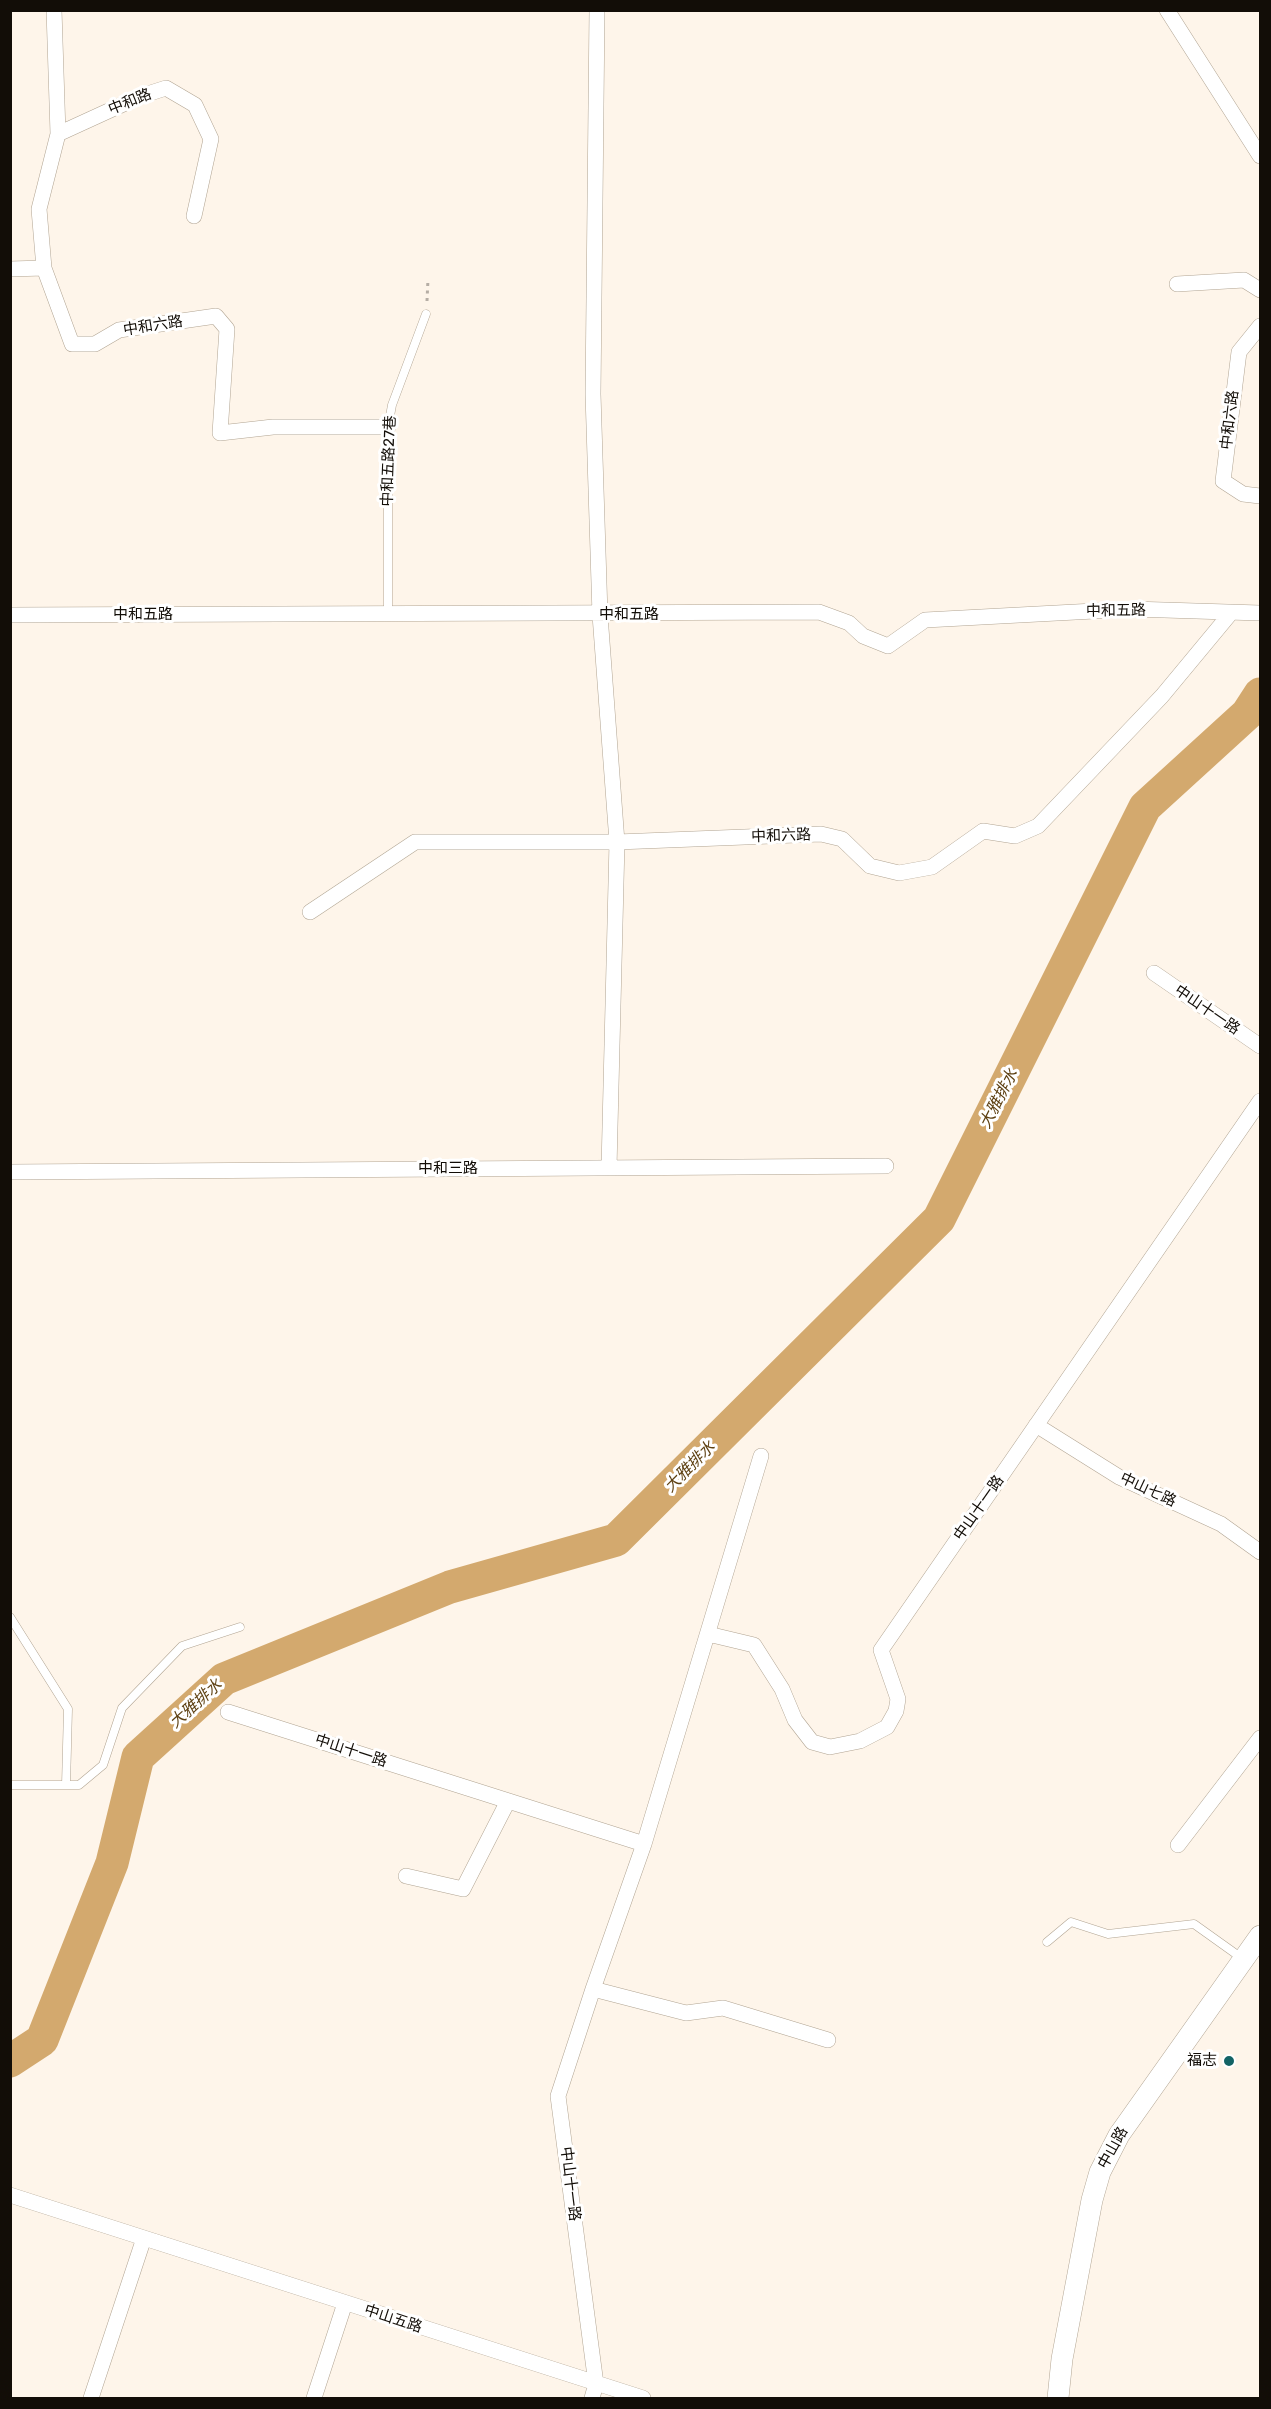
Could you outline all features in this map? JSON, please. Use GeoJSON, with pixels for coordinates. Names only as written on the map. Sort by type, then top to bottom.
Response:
{"type":"FeatureCollection","features":[{"type":"Feature","properties":{"kind":"main road","name":"中山路"},"geometry":{"type":"LineString","coordinates":[[1059,2398],[1062,2359],[1100,2172],[1119,2135],[1260,1936]]}},
{"type":"Feature","properties":{"kind":"street","name":"中和六路"},"geometry":{"type":"LineString","coordinates":[[54,10],[58,134],[39,209],[44,268],[72,344],[95,344],[119,330],[216,316],[227,329],[220,433],[273,427],[388,427]]}},
{"type":"Feature","properties":{"kind":"street"},"geometry":{"type":"LineString","coordinates":[[597,10],[593,394],[601,615],[617,842],[609,1168]]}},
{"type":"Feature","properties":{"kind":"street"},"geometry":{"type":"LineString","coordinates":[[1167,10],[1260,156]]}},
{"type":"Feature","properties":{"kind":"street","name":"中和路"},"geometry":{"type":"LineString","coordinates":[[58,134],[141,96],[166,88],[195,105],[211,139],[194,216]]}},
{"type":"Feature","properties":{"kind":"street"},"geometry":{"type":"LineString","coordinates":[[10,269],[44,268]]}},
{"type":"Feature","properties":{"kind":"street"},"geometry":{"type":"LineString","coordinates":[[1177,284],[1244,280],[1260,290]]}},
{"type":"Feature","properties":{"kind":"street","name":"中和六路"},"geometry":{"type":"LineString","coordinates":[[1260,326],[1239,352],[1223,482],[1243,494],[1260,496]]}},
{"type":"Feature","properties":{"kind":"street","name":"中和五路"},"geometry":{"type":"LineString","coordinates":[[10,615],[626,615],[819,612],[849,623],[863,636],[888,646],[925,620],[1132,609],[1230,614]]}},
{"type":"Feature","properties":{"kind":"street"},"geometry":{"type":"LineString","coordinates":[[1230,614],[1260,613]]}},
{"type":"Feature","properties":{"kind":"street","name":"中和六路"},"geometry":{"type":"LineString","coordinates":[[310,912],[415,842],[617,842],[821,834],[842,839],[870,866],[899,873],[932,867],[983,831],[1015,836],[1038,826],[1162,696],[1230,614]]}},
{"type":"Feature","properties":{"kind":"street","name":"中山十一路"},"geometry":{"type":"LineString","coordinates":[[1154,973],[1260,1046]]}},
{"type":"Feature","properties":{"kind":"street","name":"中山十一路"},"geometry":{"type":"LineString","coordinates":[[708,1634],[754,1645],[782,1689],[795,1720],[812,1742],[830,1747],[860,1741],[887,1727],[896,1711],[898,1699],[881,1650],[1260,1101]]}},
{"type":"Feature","properties":{"kind":"street","name":"中和三路"},"geometry":{"type":"LineString","coordinates":[[10,1172],[886,1166]]}},
{"type":"Feature","properties":{"kind":"street","name":"中山七路"},"geometry":{"type":"LineString","coordinates":[[1036,1425],[1119,1477],[1221,1524],[1260,1552]]}},
{"type":"Feature","properties":{"kind":"street","name":"中山十一路"},"geometry":{"type":"LineString","coordinates":[[594,2391],[558,2096],[644,1844],[761,1456]]}},
{"type":"Feature","properties":{"kind":"street","name":"中山十一路"},"geometry":{"type":"LineString","coordinates":[[228,1712],[644,1844]]}},
{"type":"Feature","properties":{"kind":"street"},"geometry":{"type":"LineString","coordinates":[[1178,1845],[1260,1738]]}},
{"type":"Feature","properties":{"kind":"street"},"geometry":{"type":"LineString","coordinates":[[406,1876],[464,1889],[508,1801]]}},
{"type":"Feature","properties":{"kind":"street"},"geometry":{"type":"LineString","coordinates":[[593,1989],[686,2013],[723,2008],[828,2040]]}},
{"type":"Feature","properties":{"kind":"street","name":"中山五路"},"geometry":{"type":"LineString","coordinates":[[10,2195],[345,2303],[594,2391],[643,2398]]}},
{"type":"Feature","properties":{"kind":"street"},"geometry":{"type":"LineString","coordinates":[[92,2398],[144,2238]]}},
{"type":"Feature","properties":{"kind":"street"},"geometry":{"type":"LineString","coordinates":[[314,2398],[345,2303]]}},
{"type":"Feature","properties":{"kind":"lane","name":"中和五路27巷"},"geometry":{"type":"LineString","coordinates":[[388,614],[388,427],[392,405],[426,314]]}},
{"type":"Feature","properties":{"kind":"lane"},"geometry":{"type":"LineString","coordinates":[[10,1617],[68,1709],[66,1785]]}},
{"type":"Feature","properties":{"kind":"lane"},"geometry":{"type":"LineString","coordinates":[[10,1785],[79,1785],[103,1765],[123,1708],[182,1646],[240,1627]]}},
{"type":"Feature","properties":{"kind":"lane"},"geometry":{"type":"LineString","coordinates":[[1047,1942],[1071,1922],[1108,1934],[1194,1924],[1244,1959]]}},
{"type":"Feature","properties":{"kind":"path"},"geometry":{"type":"LineString","coordinates":[[426,314],[428,279]]}},
{"type":"Feature","properties":{"kind":"waterway","name":"大雅排水"},"geometry":{"type":"LineString","coordinates":[[10,2061],[42,2040],[112,1863],[138,1757],[224,1679],[450,1587],[616,1540],[939,1219],[1145,807],[1247,714],[1260,694]]}},
{"type":"Feature","properties":{"kind":"place","name":"福志"},"geometry":{"type":"Point","coordinates":[1229,2061]}}]}
